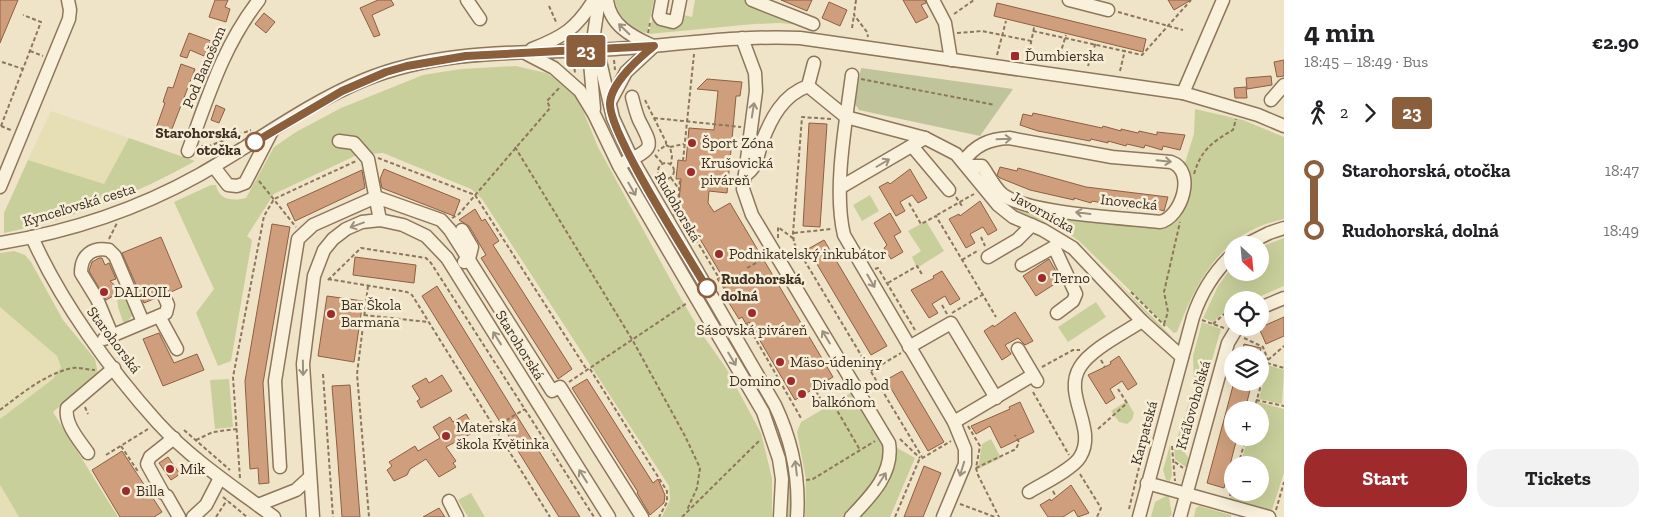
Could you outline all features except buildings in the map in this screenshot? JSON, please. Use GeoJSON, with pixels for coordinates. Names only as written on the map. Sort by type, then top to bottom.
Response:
{"type":"FeatureCollection","features":[{"type":"Feature","properties":{"kind":"street"},"geometry":{"type":"LineString","coordinates":[[0,187],[69,19],[68,0]]}},
{"type":"Feature","properties":{"kind":"street","name":"Pod Banošom"},"geometry":{"type":"LineString","coordinates":[[190,147],[234,35],[259,0]]}},
{"type":"Feature","properties":{"kind":"street"},"geometry":{"type":"LineString","coordinates":[[467,0],[480,19]]}},
{"type":"Feature","properties":{"kind":"street"},"geometry":{"type":"LineString","coordinates":[[522,53],[563,36],[582,18],[594,0]]}},
{"type":"Feature","properties":{"kind":"street"},"geometry":{"type":"LineString","coordinates":[[595,50],[594,34],[599,0]]}},
{"type":"Feature","properties":{"kind":"street"},"geometry":{"type":"LineString","coordinates":[[607,0],[608,10],[620,27],[629,35],[654,46],[626,72],[610,102]]}},
{"type":"Feature","properties":{"kind":"street"},"geometry":{"type":"LineString","coordinates":[[662,0],[658,16],[661,19],[673,22],[676,20],[680,0]]}},
{"type":"Feature","properties":{"kind":"street"},"geometry":{"type":"LineString","coordinates":[[752,0],[813,24]]}},
{"type":"Feature","properties":{"kind":"street"},"geometry":{"type":"LineString","coordinates":[[934,0],[945,23],[951,60]]}},
{"type":"Feature","properties":{"kind":"street"},"geometry":{"type":"LineString","coordinates":[[1069,0],[1108,10]]}},
{"type":"Feature","properties":{"kind":"street"},"geometry":{"type":"LineString","coordinates":[[1183,93],[1223,0]]}},
{"type":"Feature","properties":{"kind":"street"},"geometry":{"type":"LineString","coordinates":[[742,38],[754,73],[756,91],[743,190],[746,201],[890,443],[890,465],[885,476],[851,517]]}},
{"type":"Feature","properties":{"kind":"street","name":"Kynceľovská cesta"},"geometry":{"type":"LineString","coordinates":[[0,243],[32,237],[127,209],[214,167],[342,91],[386,72],[453,57],[595,50],[742,38],[800,38],[1183,93],[1258,115],[1284,126]]}},
{"type":"Feature","properties":{"kind":"street","name":"Rudohorská"},"geometry":{"type":"LineString","coordinates":[[594,114],[590,62],[595,50]]}},
{"type":"Feature","properties":{"kind":"street","name":"Rudohorská"},"geometry":{"type":"LineString","coordinates":[[595,50],[600,61],[617,130],[788,431],[794,456],[799,494],[797,517]]}},
{"type":"Feature","properties":{"kind":"street","name":"Rudohorská"},"geometry":{"type":"LineString","coordinates":[[522,53],[536,57],[570,79],[580,91],[594,114],[619,166],[763,412],[779,459],[782,479],[780,517]]}},
{"type":"Feature","properties":{"kind":"street"},"geometry":{"type":"LineString","coordinates":[[745,175],[752,171],[757,162],[762,142],[780,105],[797,90],[808,86],[814,64]]}},
{"type":"Feature","properties":{"kind":"street"},"geometry":{"type":"LineString","coordinates":[[852,76],[842,118],[840,217],[844,235],[907,349],[954,422],[965,450],[965,464],[943,517]]}},
{"type":"Feature","properties":{"kind":"street"},"geometry":{"type":"LineString","coordinates":[[1271,100],[1284,85]]}},
{"type":"Feature","properties":{"kind":"street","name":"Javornícka"},"geometry":{"type":"LineString","coordinates":[[808,86],[842,118],[925,138],[956,154],[998,205],[1013,217],[1032,225],[1057,243],[1073,248],[1142,320]]}},
{"type":"Feature","properties":{"kind":"street"},"geometry":{"type":"LineString","coordinates":[[619,166],[645,152],[650,146],[650,140],[638,117],[637,95]]}},
{"type":"Feature","properties":{"kind":"street"},"geometry":{"type":"LineString","coordinates":[[214,167],[228,185],[237,186],[245,183],[266,147],[272,131]]}},
{"type":"Feature","properties":{"kind":"street"},"geometry":{"type":"LineString","coordinates":[[841,188],[925,138]]}},
{"type":"Feature","properties":{"kind":"street","name":"Inovecká"},"geometry":{"type":"LineString","coordinates":[[1009,138],[1112,157],[1172,162],[1178,164],[1183,172],[1185,182],[1176,212],[1167,221],[1160,222],[1050,209],[1014,201],[1001,193],[982,166],[965,164],[970,153],[980,144],[1009,138]]}},
{"type":"Feature","properties":{"kind":"street"},"geometry":{"type":"LineString","coordinates":[[339,141],[354,143],[368,159],[380,220]]}},
{"type":"Feature","properties":{"kind":"street"},"geometry":{"type":"LineString","coordinates":[[912,146],[953,194]]}},
{"type":"Feature","properties":{"kind":"street"},"geometry":{"type":"LineString","coordinates":[[280,467],[275,381],[298,239],[312,224],[376,197],[440,220],[444,224],[469,259],[552,391],[560,388],[642,517]]}},
{"type":"Feature","properties":{"kind":"street","name":"Starohorská"},"geometry":{"type":"LineString","coordinates":[[313,517],[303,364],[314,276],[324,250],[333,239],[346,229],[362,222],[380,220],[403,225],[426,236],[447,258],[609,517]]}},
{"type":"Feature","properties":{"kind":"street"},"geometry":{"type":"LineString","coordinates":[[988,257],[1017,240],[1032,225]]}},
{"type":"Feature","properties":{"kind":"street"},"geometry":{"type":"LineString","coordinates":[[1263,236],[1284,228]]}},
{"type":"Feature","properties":{"kind":"street"},"geometry":{"type":"LineString","coordinates":[[454,269],[469,259],[472,247],[462,230]]}},
{"type":"Feature","properties":{"kind":"street","name":"Starohorská"},"geometry":{"type":"LineString","coordinates":[[32,237],[59,291],[114,368],[158,423],[179,434],[220,478],[274,517]]}},
{"type":"Feature","properties":{"kind":"street"},"geometry":{"type":"LineString","coordinates":[[1022,265],[1057,243],[1059,261],[1076,294],[1073,301],[1058,313]]}},
{"type":"Feature","properties":{"kind":"street"},"geometry":{"type":"LineString","coordinates":[[112,335],[97,299],[81,273],[84,256],[90,251],[109,250],[115,256],[143,322]]}},
{"type":"Feature","properties":{"kind":"street","name":"Karpatská"},"geometry":{"type":"LineString","coordinates":[[1139,517],[1198,303],[1213,276],[1224,263]]}},
{"type":"Feature","properties":{"kind":"street"},"geometry":{"type":"LineString","coordinates":[[95,342],[166,313],[168,305],[164,296]]}},
{"type":"Feature","properties":{"kind":"street"},"geometry":{"type":"LineString","coordinates":[[1269,304],[1284,298]]}},
{"type":"Feature","properties":{"kind":"street"},"geometry":{"type":"LineString","coordinates":[[159,316],[177,349]]}},
{"type":"Feature","properties":{"kind":"street"},"geometry":{"type":"LineString","coordinates":[[1029,492],[1071,459],[1080,457],[1084,446],[1084,429],[1074,387],[1080,367],[1088,357],[1142,320],[1182,357]]}},
{"type":"Feature","properties":{"kind":"street"},"geometry":{"type":"LineString","coordinates":[[907,349],[951,323],[996,398]]}},
{"type":"Feature","properties":{"kind":"street","name":"Kráľovohoľská"},"geometry":{"type":"LineString","coordinates":[[1180,517],[1228,343],[1234,336]]}},
{"type":"Feature","properties":{"kind":"street"},"geometry":{"type":"LineString","coordinates":[[954,422],[1035,378],[1018,349]]}},
{"type":"Feature","properties":{"kind":"street"},"geometry":{"type":"LineString","coordinates":[[88,453],[70,425],[66,415],[67,408],[114,368]]}},
{"type":"Feature","properties":{"kind":"street"},"geometry":{"type":"LineString","coordinates":[[179,434],[150,457],[146,464],[180,517]]}},
{"type":"Feature","properties":{"kind":"street"},"geometry":{"type":"LineString","coordinates":[[193,517],[206,505],[220,478]]}},
{"type":"Feature","properties":{"kind":"street"},"geometry":{"type":"LineString","coordinates":[[258,506],[296,490],[309,478]]}},
{"type":"Feature","properties":{"kind":"street"},"geometry":{"type":"LineString","coordinates":[[1147,484],[1273,515]]}},
{"type":"Feature","properties":{"kind":"street"},"geometry":{"type":"LineString","coordinates":[[449,502],[457,517]]}},
{"type":"Feature","properties":{"kind":"path"},"geometry":{"type":"LineString","coordinates":[[852,28],[856,0]]}},
{"type":"Feature","properties":{"kind":"path"},"geometry":{"type":"LineString","coordinates":[[951,16],[974,0]]}},
{"type":"Feature","properties":{"kind":"path"},"geometry":{"type":"LineString","coordinates":[[1033,31],[1093,46],[1142,55],[1170,27],[1191,0]]}},
{"type":"Feature","properties":{"kind":"path"},"geometry":{"type":"LineString","coordinates":[[549,6],[561,32]]}},
{"type":"Feature","properties":{"kind":"path"},"geometry":{"type":"LineString","coordinates":[[1108,10],[1183,30]]}},
{"type":"Feature","properties":{"kind":"path"},"geometry":{"type":"LineString","coordinates":[[10,129],[1,126],[41,22],[23,15]]}},
{"type":"Feature","properties":{"kind":"path"},"geometry":{"type":"LineString","coordinates":[[854,15],[868,32],[868,37]]}},
{"type":"Feature","properties":{"kind":"path"},"geometry":{"type":"LineString","coordinates":[[997,56],[1006,21]]}},
{"type":"Feature","properties":{"kind":"path"},"geometry":{"type":"LineString","coordinates":[[1028,57],[1033,31],[1036,28]]}},
{"type":"Feature","properties":{"kind":"path"},"geometry":{"type":"LineString","coordinates":[[956,33],[982,31],[1031,41]]}},
{"type":"Feature","properties":{"kind":"path"},"geometry":{"type":"LineString","coordinates":[[1058,62],[1066,35]]}},
{"type":"Feature","properties":{"kind":"path"},"geometry":{"type":"LineString","coordinates":[[1088,66],[1093,46],[1096,42]]}},
{"type":"Feature","properties":{"kind":"path"},"geometry":{"type":"LineString","coordinates":[[30,51],[41,55]]}},
{"type":"Feature","properties":{"kind":"path"},"geometry":{"type":"LineString","coordinates":[[1120,71],[1124,51]]}},
{"type":"Feature","properties":{"kind":"path"},"geometry":{"type":"LineString","coordinates":[[682,161],[689,122],[694,52]]}},
{"type":"Feature","properties":{"kind":"path"},"geometry":{"type":"LineString","coordinates":[[2,62],[23,70]]}},
{"type":"Feature","properties":{"kind":"path"},"geometry":{"type":"LineString","coordinates":[[572,77],[576,72],[574,62]]}},
{"type":"Feature","properties":{"kind":"path"},"geometry":{"type":"LineString","coordinates":[[852,76],[995,105]]}},
{"type":"Feature","properties":{"kind":"path"},"geometry":{"type":"LineString","coordinates":[[444,224],[459,214],[550,108],[546,101],[564,82]]}},
{"type":"Feature","properties":{"kind":"path"},"geometry":{"type":"LineString","coordinates":[[637,95],[654,118],[666,145],[670,148],[671,164],[674,172],[671,178]]}},
{"type":"Feature","properties":{"kind":"path"},"geometry":{"type":"LineString","coordinates":[[842,118],[802,116],[794,238],[922,457]]}},
{"type":"Feature","properties":{"kind":"path"},"geometry":{"type":"LineString","coordinates":[[1193,178],[1202,154],[1212,142],[1233,130],[1236,116]]}},
{"type":"Feature","properties":{"kind":"path"},"geometry":{"type":"LineString","coordinates":[[654,118],[737,126]]}},
{"type":"Feature","properties":{"kind":"path"},"geometry":{"type":"LineString","coordinates":[[190,147],[206,146],[251,129]]}},
{"type":"Feature","properties":{"kind":"path"},"geometry":{"type":"LineString","coordinates":[[670,148],[684,144]]}},
{"type":"Feature","properties":{"kind":"path"},"geometry":{"type":"LineString","coordinates":[[649,156],[666,145]]}},
{"type":"Feature","properties":{"kind":"path"},"geometry":{"type":"LineString","coordinates":[[515,147],[633,341],[685,436],[700,468],[697,488],[687,510]]}},
{"type":"Feature","properties":{"kind":"path"},"geometry":{"type":"LineString","coordinates":[[654,154],[662,164]]}},
{"type":"Feature","properties":{"kind":"path"},"geometry":{"type":"LineString","coordinates":[[179,434],[196,440],[240,481],[234,366],[264,216],[274,199],[355,162],[381,157],[475,195],[667,491],[667,502],[659,517]]}},
{"type":"Feature","properties":{"kind":"path"},"geometry":{"type":"LineString","coordinates":[[671,164],[662,164],[658,168],[660,176],[664,179],[671,178]]}},
{"type":"Feature","properties":{"kind":"path"},"geometry":{"type":"LineString","coordinates":[[254,178],[258,180],[274,199],[301,234]]}},
{"type":"Feature","properties":{"kind":"path"},"geometry":{"type":"LineString","coordinates":[[671,178],[679,189]]}},
{"type":"Feature","properties":{"kind":"path"},"geometry":{"type":"LineString","coordinates":[[678,204],[680,179]]}},
{"type":"Feature","properties":{"kind":"path"},"geometry":{"type":"LineString","coordinates":[[909,204],[921,224],[978,192]]}},
{"type":"Feature","properties":{"kind":"path"},"geometry":{"type":"LineString","coordinates":[[953,194],[962,206]]}},
{"type":"Feature","properties":{"kind":"path"},"geometry":{"type":"LineString","coordinates":[[668,206],[666,201],[678,200]]}},
{"type":"Feature","properties":{"kind":"path"},"geometry":{"type":"LineString","coordinates":[[679,211],[718,277],[711,278]]}},
{"type":"Feature","properties":{"kind":"path"},"geometry":{"type":"LineString","coordinates":[[936,216],[996,316]]}},
{"type":"Feature","properties":{"kind":"path"},"geometry":{"type":"LineString","coordinates":[[1164,324],[1168,312],[1164,292],[1182,216]]}},
{"type":"Feature","properties":{"kind":"path"},"geometry":{"type":"LineString","coordinates":[[102,249],[117,223]]}},
{"type":"Feature","properties":{"kind":"path"},"geometry":{"type":"LineString","coordinates":[[747,268],[775,252],[778,247],[778,227],[794,238]]}},
{"type":"Feature","properties":{"kind":"path"},"geometry":{"type":"LineString","coordinates":[[793,233],[836,228]]}},
{"type":"Feature","properties":{"kind":"path"},"geometry":{"type":"LineString","coordinates":[[962,260],[986,246],[981,237]]}},
{"type":"Feature","properties":{"kind":"path"},"geometry":{"type":"LineString","coordinates":[[691,238],[696,240]]}},
{"type":"Feature","properties":{"kind":"path"},"geometry":{"type":"LineString","coordinates":[[328,280],[361,248],[426,258],[441,277],[594,517]]}},
{"type":"Feature","properties":{"kind":"path"},"geometry":{"type":"LineString","coordinates":[[887,284],[917,266],[923,276]]}},
{"type":"Feature","properties":{"kind":"path"},"geometry":{"type":"LineString","coordinates":[[314,276],[328,280],[407,292],[412,295],[550,517]]}},
{"type":"Feature","properties":{"kind":"path"},"geometry":{"type":"LineString","coordinates":[[368,286],[357,374],[369,517]]}},
{"type":"Feature","properties":{"kind":"path"},"geometry":{"type":"LineString","coordinates":[[560,388],[633,341],[687,303]]}},
{"type":"Feature","properties":{"kind":"path"},"geometry":{"type":"LineString","coordinates":[[1213,324],[1224,314]]}},
{"type":"Feature","properties":{"kind":"path"},"geometry":{"type":"LineString","coordinates":[[364,315],[428,322]]}},
{"type":"Feature","properties":{"kind":"path"},"geometry":{"type":"LineString","coordinates":[[1200,320],[1223,328]]}},
{"type":"Feature","properties":{"kind":"path"},"geometry":{"type":"LineString","coordinates":[[747,324],[801,418]]}},
{"type":"Feature","properties":{"kind":"path"},"geometry":{"type":"LineString","coordinates":[[1246,336],[1262,346]]}},
{"type":"Feature","properties":{"kind":"path"},"geometry":{"type":"LineString","coordinates":[[1269,359],[1284,346]]}},
{"type":"Feature","properties":{"kind":"path"},"geometry":{"type":"LineString","coordinates":[[871,371],[907,349]]}},
{"type":"Feature","properties":{"kind":"path"},"geometry":{"type":"LineString","coordinates":[[1082,349],[1073,350],[1035,378],[1071,459],[1101,508],[1097,517]]}},
{"type":"Feature","properties":{"kind":"path"},"geometry":{"type":"LineString","coordinates":[[1102,362],[1105,367]]}},
{"type":"Feature","properties":{"kind":"path"},"geometry":{"type":"LineString","coordinates":[[1269,364],[1284,368]]}},
{"type":"Feature","properties":{"kind":"path"},"geometry":{"type":"LineString","coordinates":[[0,410],[28,389],[52,376],[72,368],[83,367],[93,370],[100,367]]}},
{"type":"Feature","properties":{"kind":"path"},"geometry":{"type":"LineString","coordinates":[[322,374],[333,517]]}},
{"type":"Feature","properties":{"kind":"path"},"geometry":{"type":"LineString","coordinates":[[1098,429],[1127,403],[1118,389]]}},
{"type":"Feature","properties":{"kind":"path"},"geometry":{"type":"LineString","coordinates":[[816,391],[824,405]]}},
{"type":"Feature","properties":{"kind":"path"},"geometry":{"type":"LineString","coordinates":[[1259,391],[1256,400],[1284,406]]}},
{"type":"Feature","properties":{"kind":"path"},"geometry":{"type":"LineString","coordinates":[[831,400],[860,450]]}},
{"type":"Feature","properties":{"kind":"path"},"geometry":{"type":"LineString","coordinates":[[83,403],[88,414]]}},
{"type":"Feature","properties":{"kind":"path"},"geometry":{"type":"LineString","coordinates":[[495,427],[524,409]]}},
{"type":"Feature","properties":{"kind":"path"},"geometry":{"type":"LineString","coordinates":[[968,424],[980,446],[976,468],[999,517]]}},
{"type":"Feature","properties":{"kind":"path"},"geometry":{"type":"LineString","coordinates":[[106,455],[152,427]]}},
{"type":"Feature","properties":{"kind":"path"},"geometry":{"type":"LineString","coordinates":[[196,440],[213,432],[237,429]]}},
{"type":"Feature","properties":{"kind":"path"},"geometry":{"type":"LineString","coordinates":[[976,468],[1016,449],[1019,442],[1015,435]]}},
{"type":"Feature","properties":{"kind":"path"},"geometry":{"type":"LineString","coordinates":[[682,517],[687,510],[765,436]]}},
{"type":"Feature","properties":{"kind":"path"},"geometry":{"type":"LineString","coordinates":[[895,517],[919,460],[956,438]]}},
{"type":"Feature","properties":{"kind":"path"},"geometry":{"type":"LineString","coordinates":[[1129,517],[1142,455],[1148,441]]}},
{"type":"Feature","properties":{"kind":"path"},"geometry":{"type":"LineString","coordinates":[[805,481],[813,479],[870,443]]}},
{"type":"Feature","properties":{"kind":"path"},"geometry":{"type":"LineString","coordinates":[[1172,446],[1175,483]]}},
{"type":"Feature","properties":{"kind":"path"},"geometry":{"type":"LineString","coordinates":[[1173,461],[1187,470]]}},
{"type":"Feature","properties":{"kind":"path"},"geometry":{"type":"LineString","coordinates":[[1273,515],[1284,482]]}},
{"type":"Feature","properties":{"kind":"path"},"geometry":{"type":"LineString","coordinates":[[1053,491],[1056,497]]}},
{"type":"Feature","properties":{"kind":"path"},"geometry":{"type":"LineString","coordinates":[[219,494],[247,517]]}},
{"type":"Feature","properties":{"kind":"path"},"geometry":{"type":"LineString","coordinates":[[216,517],[227,500]]}},
{"type":"Feature","properties":{"kind":"path"},"geometry":{"type":"LineString","coordinates":[[950,500],[995,517]]}},
{"type":"Feature","properties":{"kind":"shaded area"},"geometry":{"type":"Polygon","coordinates":[[[51,111],[129,138],[104,184],[28,160],[51,111]]]}},
{"type":"Feature","properties":{"kind":"shaded area"},"geometry":{"type":"Polygon","coordinates":[[[0,307],[57,356],[61,367],[53,379],[0,419],[0,307]]]}},
{"type":"Feature","properties":{"kind":"shaded area"},"geometry":{"type":"Polygon","coordinates":[[[0,485],[8,499],[19,517],[0,517],[0,485]]]}},
{"type":"Feature","properties":{"kind":"green space"},"geometry":{"type":"Polygon","coordinates":[[[615,0],[654,0],[647,33],[635,29],[622,17],[615,0]]]}},
{"type":"Feature","properties":{"kind":"green space"},"geometry":{"type":"Polygon","coordinates":[[[695,0],[746,0],[812,26],[780,23],[754,24],[649,34],[653,15],[675,26],[683,21],[684,15],[692,17],[695,0]]]}},
{"type":"Feature","properties":{"kind":"green space"},"geometry":{"type":"Polygon","coordinates":[[[516,66],[546,73],[561,82],[574,95],[584,113],[598,147],[680,297],[702,334],[726,368],[761,433],[772,478],[772,517],[662,517],[670,500],[669,486],[482,199],[471,189],[383,153],[357,155],[274,194],[247,236],[252,240],[231,361],[218,366],[196,313],[214,289],[174,202],[211,185],[216,185],[220,194],[228,199],[246,198],[274,147],[296,132],[341,108],[423,75],[461,69],[516,66]]]}},
{"type":"Feature","properties":{"kind":"green space"},"geometry":{"type":"Polygon","coordinates":[[[861,68],[1013,89],[980,136],[859,110],[855,104],[861,68]]]}},
{"type":"Feature","properties":{"kind":"green space"},"geometry":{"type":"Polygon","coordinates":[[[1195,109],[1243,120],[1284,137],[1284,219],[1262,225],[1243,236],[1224,236],[1224,250],[1215,260],[1194,293],[1177,332],[1174,333],[1079,241],[1060,228],[1009,208],[1004,202],[1048,212],[1160,229],[1178,214],[1184,166],[1194,134],[1195,109]]]}},
{"type":"Feature","properties":{"kind":"green space"},"geometry":{"type":"Polygon","coordinates":[[[129,138],[195,161],[126,195],[54,221],[4,233],[4,213],[28,160],[104,184],[129,138]]]}},
{"type":"Feature","properties":{"kind":"green space"},"geometry":{"type":"Polygon","coordinates":[[[627,167],[630,168],[701,289],[698,291],[627,167]]]}},
{"type":"Feature","properties":{"kind":"green space"},"geometry":{"type":"Polygon","coordinates":[[[870,195],[879,211],[862,221],[853,205],[870,195]]]}},
{"type":"Feature","properties":{"kind":"green space"},"geometry":{"type":"Polygon","coordinates":[[[926,221],[944,251],[917,268],[912,257],[921,251],[908,231],[926,221]]]}},
{"type":"Feature","properties":{"kind":"green space"},"geometry":{"type":"Polygon","coordinates":[[[1284,238],[1284,286],[1269,292],[1224,291],[1224,312],[1213,322],[1203,318],[1218,286],[1224,278],[1224,281],[1269,281],[1269,244],[1284,238]]]}},
{"type":"Feature","properties":{"kind":"green space"},"geometry":{"type":"Polygon","coordinates":[[[14,251],[25,255],[31,262],[63,320],[95,359],[98,374],[53,412],[118,517],[19,517],[0,485],[0,419],[53,379],[61,367],[57,356],[0,307],[0,253],[14,251]]]}},
{"type":"Feature","properties":{"kind":"green space"},"geometry":{"type":"Polygon","coordinates":[[[1109,273],[1172,337],[1167,336],[1109,273]]]}},
{"type":"Feature","properties":{"kind":"green space"},"geometry":{"type":"Polygon","coordinates":[[[116,288],[130,303],[132,316],[126,323],[123,322],[118,307],[116,288]]]}},
{"type":"Feature","properties":{"kind":"green space"},"geometry":{"type":"Polygon","coordinates":[[[705,295],[767,402],[764,403],[702,297],[705,295]]]}},
{"type":"Feature","properties":{"kind":"green space"},"geometry":{"type":"Polygon","coordinates":[[[1096,302],[1106,317],[1068,342],[1058,327],[1096,302]]]}},
{"type":"Feature","properties":{"kind":"green space"},"geometry":{"type":"Polygon","coordinates":[[[1202,322],[1221,329],[1185,453],[1191,462],[1188,469],[1175,459],[1174,448],[1184,417],[1187,418],[1189,412],[1186,411],[1194,389],[1193,356],[1202,322]]]}},
{"type":"Feature","properties":{"kind":"green space"},"geometry":{"type":"Polygon","coordinates":[[[1269,365],[1284,370],[1282,404],[1259,399],[1261,391],[1269,391],[1269,365]]]}},
{"type":"Feature","properties":{"kind":"green space"},"geometry":{"type":"Polygon","coordinates":[[[229,379],[233,427],[215,429],[210,380],[229,379]]]}},
{"type":"Feature","properties":{"kind":"green space"},"geometry":{"type":"Polygon","coordinates":[[[854,391],[883,440],[915,458],[890,517],[805,517],[806,479],[797,432],[801,422],[854,391]]]}},
{"type":"Feature","properties":{"kind":"green space"},"geometry":{"type":"Polygon","coordinates":[[[1127,401],[1134,413],[1132,420],[1127,424],[1119,422],[1111,411],[1127,401]]]}},
{"type":"Feature","properties":{"kind":"green space"},"geometry":{"type":"Polygon","coordinates":[[[1269,405],[1284,409],[1284,473],[1272,510],[1238,501],[1269,501],[1269,456],[1243,456],[1246,446],[1269,446],[1269,405]]]}},
{"type":"Feature","properties":{"kind":"green space"},"geometry":{"type":"Polygon","coordinates":[[[782,433],[793,493],[791,517],[787,517],[787,476],[777,435],[782,433]]]}},
{"type":"Feature","properties":{"kind":"green space"},"geometry":{"type":"Polygon","coordinates":[[[991,439],[1001,458],[978,469],[982,444],[991,439]]]}},
{"type":"Feature","properties":{"kind":"green space"},"geometry":{"type":"Polygon","coordinates":[[[1170,445],[1172,475],[1170,481],[1166,480],[1163,470],[1170,445]]]}},
{"type":"Feature","properties":{"kind":"green space"},"geometry":{"type":"Polygon","coordinates":[[[471,493],[485,517],[468,517],[458,500],[471,493]]]}},
{"type":"Feature","properties":{"kind":"green space"},"geometry":{"type":"Polygon","coordinates":[[[1166,496],[1169,497],[1172,515],[1169,517],[1151,517],[1155,502],[1166,496]]]}},
{"type":"Feature","properties":{"kind":"green space"},"geometry":{"type":"Polygon","coordinates":[[[1199,506],[1231,515],[1231,517],[1194,517],[1196,508],[1199,506]]]}},
{"type":"Feature","properties":{"kind":"bus line","name":"23"},"geometry":{"type":"LineString","coordinates":[[255,142],[319,103],[363,81],[386,72],[430,60],[508,53],[574,52],[654,46],[626,72],[620,81],[610,102],[613,118],[632,159],[707,288]]}},
{"type":"Feature","properties":{"kind":"place","name":"Ďumbierska"},"geometry":{"type":"Point","coordinates":[1015,56]}},
{"type":"Feature","properties":{"kind":"place","name":"Starohorská, otočka"},"geometry":{"type":"Point","coordinates":[255,142]}},
{"type":"Feature","properties":{"kind":"place","name":"Šport Zóna"},"geometry":{"type":"Point","coordinates":[692,143]}},
{"type":"Feature","properties":{"kind":"place","name":"Krušovická piváreň"},"geometry":{"type":"Point","coordinates":[691,172]}},
{"type":"Feature","properties":{"kind":"place","name":"Podnikatelský inkubátor"},"geometry":{"type":"Point","coordinates":[719,254]}},
{"type":"Feature","properties":{"kind":"place","name":"Terno"},"geometry":{"type":"Point","coordinates":[1042,278]}},
{"type":"Feature","properties":{"kind":"place","name":"Rudohorská, dolná"},"geometry":{"type":"Point","coordinates":[707,288]}},
{"type":"Feature","properties":{"kind":"place","name":"DALIOIL"},"geometry":{"type":"Point","coordinates":[104,292]}},
{"type":"Feature","properties":{"kind":"place","name":"Sásovská piváreň"},"geometry":{"type":"Point","coordinates":[752,313]}},
{"type":"Feature","properties":{"kind":"place","name":"Bar Škola Barmana"},"geometry":{"type":"Point","coordinates":[331,314]}},
{"type":"Feature","properties":{"kind":"place","name":"Mäso-údeniny"},"geometry":{"type":"Point","coordinates":[780,362]}},
{"type":"Feature","properties":{"kind":"place","name":"Domino"},"geometry":{"type":"Point","coordinates":[791,381]}},
{"type":"Feature","properties":{"kind":"place","name":"Divadlo pod balkónom"},"geometry":{"type":"Point","coordinates":[802,394]}},
{"type":"Feature","properties":{"kind":"place","name":"Materská škola Květinka"},"geometry":{"type":"Point","coordinates":[446,436]}},
{"type":"Feature","properties":{"kind":"place","name":"Mik"},"geometry":{"type":"Point","coordinates":[170,469]}},
{"type":"Feature","properties":{"kind":"place","name":"Billa"},"geometry":{"type":"Point","coordinates":[126,491]}}]}
